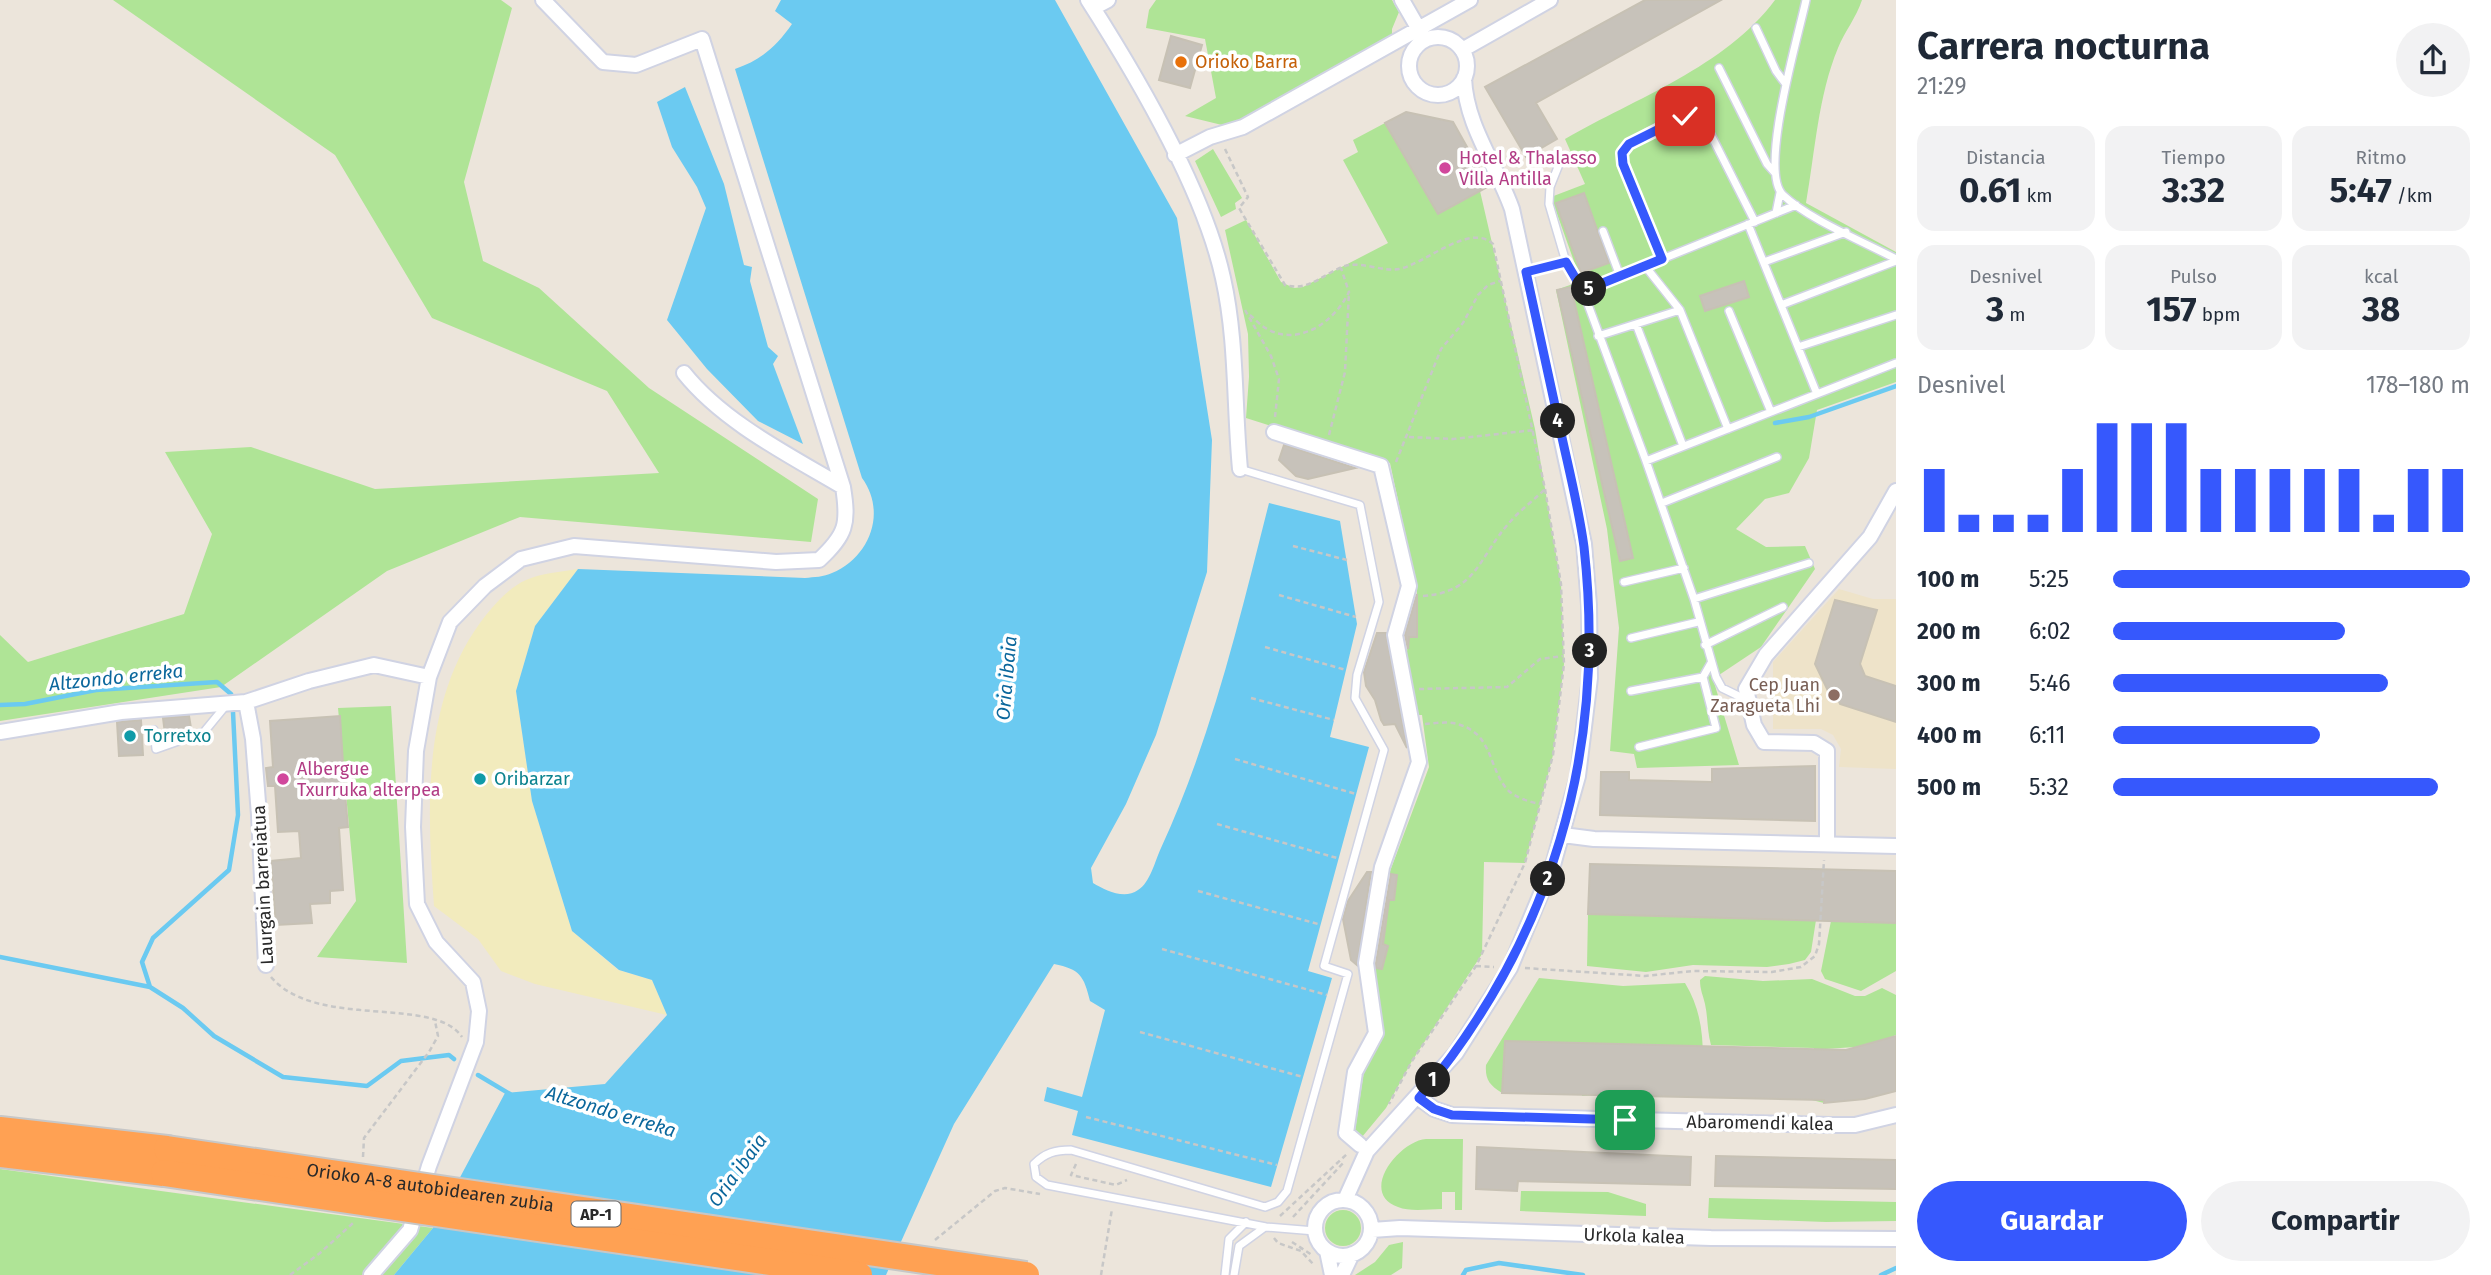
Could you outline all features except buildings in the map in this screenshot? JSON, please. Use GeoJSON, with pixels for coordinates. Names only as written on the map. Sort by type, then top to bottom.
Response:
{"type":"FeatureCollection","features":[{"type":"Feature","properties":{"kind":"highway","name":"AP-1"},"geometry":{"type":"LineString","coordinates":[[0,1130],[165,1161]]}},
{"type":"Feature","properties":{"kind":"highway","name":"AP-1"},"geometry":{"type":"LineString","coordinates":[[0,1154],[165,1161]]}},
{"type":"Feature","properties":{"kind":"highway","name":"Orioko A-8 autobidearen zubia"},"geometry":{"type":"LineString","coordinates":[[165,1161],[859,1275]]}},
{"type":"Feature","properties":{"kind":"highway","name":"Orioko A-8 autobidearen zubia"},"geometry":{"type":"LineString","coordinates":[[165,1161],[1026,1275]]}},
{"type":"Feature","properties":{"kind":"street"},"geometry":{"type":"LineString","coordinates":[[372,1275],[410,1230],[429,1166],[473,1050],[479,1011],[473,982],[436,942],[417,904],[413,827],[416,751],[429,677],[450,622],[485,586],[522,559],[574,546],[776,562],[819,560],[840,540],[846,508],[843,487],[702,39],[636,65],[603,62],[543,0]]}},
{"type":"Feature","properties":{"kind":"street"},"geometry":{"type":"LineString","coordinates":[[1108,0],[1091,4],[1199,203],[1223,277],[1234,348],[1240,469]]}},
{"type":"Feature","properties":{"kind":"street"},"geometry":{"type":"LineString","coordinates":[[1351,1201],[1352,1181],[1367,1151],[1419,1098],[1456,1053],[1510,968],[1532,919],[1563,835],[1586,728],[1590,678],[1589,605],[1584,544],[1512,209],[1500,176],[1472,124],[1465,100],[1466,69],[1462,50],[1446,39],[1422,34],[1402,0]]}},
{"type":"Feature","properties":{"kind":"street"},"geometry":{"type":"LineString","coordinates":[[1175,155],[1210,137],[1243,127],[1422,34],[1470,0]]}},
{"type":"Feature","properties":{"kind":"street"},"geometry":{"type":"LineString","coordinates":[[1462,50],[1550,0]]}},
{"type":"Feature","properties":{"kind":"street"},"geometry":{"type":"LineString","coordinates":[[1422,34],[1412,53],[1409,71],[1419,88],[1452,103],[1472,124]]}},
{"type":"Feature","properties":{"kind":"street"},"geometry":{"type":"LineString","coordinates":[[1437,95],[1453,90],[1464,78]]}},
{"type":"Feature","properties":{"kind":"street"},"geometry":{"type":"LineString","coordinates":[[684,373],[699,392],[747,427],[843,487]]}},
{"type":"Feature","properties":{"kind":"street"},"geometry":{"type":"LineString","coordinates":[[1274,432],[1381,466],[1409,586],[1395,635],[1419,762],[1382,867],[1366,963],[1376,1033],[1355,1072],[1346,1133],[1360,1145]]}},
{"type":"Feature","properties":{"kind":"street"},"geometry":{"type":"LineString","coordinates":[[1826,849],[1827,751],[1814,743],[1764,742],[1754,725],[1746,688],[1754,670],[1870,537],[1896,491]]}},
{"type":"Feature","properties":{"kind":"street"},"geometry":{"type":"LineString","coordinates":[[0,732],[121,712],[246,702],[309,681],[374,665],[429,677]]}},
{"type":"Feature","properties":{"kind":"street","name":"Laurgain barreiatua"},"geometry":{"type":"LineString","coordinates":[[246,702],[253,739],[259,815],[266,965]]}},
{"type":"Feature","properties":{"kind":"street"},"geometry":{"type":"LineString","coordinates":[[1563,835],[1594,839],[1826,849],[1896,846]]}},
{"type":"Feature","properties":{"kind":"street","name":"Abaromendi kalea"},"geometry":{"type":"LineString","coordinates":[[1419,1098],[1434,1109],[1452,1115],[1830,1125],[1854,1125],[1896,1115]]}},
{"type":"Feature","properties":{"kind":"street"},"geometry":{"type":"LineString","coordinates":[[1327,1251],[1339,1256],[1362,1249],[1372,1230],[1365,1210],[1351,1201],[1337,1200],[1323,1208],[1315,1231],[1327,1251],[1327,1270]]}},
{"type":"Feature","properties":{"kind":"street","name":"Urkola kalea"},"geometry":{"type":"LineString","coordinates":[[1372,1230],[1400,1228],[1819,1240],[1896,1238]]}},
{"type":"Feature","properties":{"kind":"street"},"geometry":{"type":"LineString","coordinates":[[1342,1275],[1352,1254]]}},
{"type":"Feature","properties":{"kind":"lane"},"geometry":{"type":"LineString","coordinates":[[1776,213],[1780,193],[1775,173],[1785,83],[1806,0]]}},
{"type":"Feature","properties":{"kind":"lane"},"geometry":{"type":"LineString","coordinates":[[1756,28],[1776,71],[1785,83]]}},
{"type":"Feature","properties":{"kind":"lane"},"geometry":{"type":"LineString","coordinates":[[1719,68],[1767,164],[1775,173]]}},
{"type":"Feature","properties":{"kind":"lane"},"geometry":{"type":"LineString","coordinates":[[1662,259],[1623,164],[1622,153],[1629,144],[1685,116],[1698,114],[1704,121],[1752,223],[1764,262],[1817,394]]}},
{"type":"Feature","properties":{"kind":"lane"},"geometry":{"type":"LineString","coordinates":[[1562,157],[1550,187],[1549,204],[1566,262],[1583,291],[1662,503],[1694,599],[1711,663],[1722,688],[1749,702]]}},
{"type":"Feature","properties":{"kind":"lane"},"geometry":{"type":"LineString","coordinates":[[1780,193],[1796,205],[1896,260]]}},
{"type":"Feature","properties":{"kind":"lane"},"geometry":{"type":"LineString","coordinates":[[1583,291],[1796,205]]}},
{"type":"Feature","properties":{"kind":"lane"},"geometry":{"type":"LineString","coordinates":[[1603,231],[1620,276]]}},
{"type":"Feature","properties":{"kind":"lane"},"geometry":{"type":"LineString","coordinates":[[1764,262],[1846,232]]}},
{"type":"Feature","properties":{"kind":"lane"},"geometry":{"type":"LineString","coordinates":[[1781,305],[1896,260]]}},
{"type":"Feature","properties":{"kind":"lane"},"geometry":{"type":"LineString","coordinates":[[1526,272],[1566,262]]}},
{"type":"Feature","properties":{"kind":"lane"},"geometry":{"type":"LineString","coordinates":[[1645,266],[1681,310],[1728,429]]}},
{"type":"Feature","properties":{"kind":"lane"},"geometry":{"type":"LineString","coordinates":[[1598,336],[1681,310]]}},
{"type":"Feature","properties":{"kind":"lane"},"geometry":{"type":"LineString","coordinates":[[1728,311],[1771,412]]}},
{"type":"Feature","properties":{"kind":"lane"},"geometry":{"type":"LineString","coordinates":[[1798,347],[1896,315]]}},
{"type":"Feature","properties":{"kind":"lane"},"geometry":{"type":"LineString","coordinates":[[1636,324],[1683,446]]}},
{"type":"Feature","properties":{"kind":"lane"},"geometry":{"type":"LineString","coordinates":[[1646,461],[1896,363]]}},
{"type":"Feature","properties":{"kind":"lane"},"geometry":{"type":"LineString","coordinates":[[1662,503],[1777,457]]}},
{"type":"Feature","properties":{"kind":"lane"},"geometry":{"type":"LineString","coordinates":[[1240,469],[1360,505],[1379,602],[1357,674],[1355,698],[1384,750],[1324,967],[1348,974],[1287,1191],[1278,1202],[1265,1207],[1071,1150],[1055,1150],[1042,1156],[1034,1164],[1036,1177],[1047,1185],[1266,1227],[1315,1231]]}},
{"type":"Feature","properties":{"kind":"lane"},"geometry":{"type":"LineString","coordinates":[[1694,599],[1809,563]]}},
{"type":"Feature","properties":{"kind":"lane"},"geometry":{"type":"LineString","coordinates":[[1625,582],[1684,568]]}},
{"type":"Feature","properties":{"kind":"lane"},"geometry":{"type":"LineString","coordinates":[[1705,645],[1783,607]]}},
{"type":"Feature","properties":{"kind":"lane"},"geometry":{"type":"LineString","coordinates":[[1631,638],[1698,622]]}},
{"type":"Feature","properties":{"kind":"lane"},"geometry":{"type":"LineString","coordinates":[[1639,747],[1716,728],[1703,677],[1711,663]]}},
{"type":"Feature","properties":{"kind":"lane"},"geometry":{"type":"LineString","coordinates":[[1630,691],[1703,677]]}},
{"type":"Feature","properties":{"kind":"lane"},"geometry":{"type":"LineString","coordinates":[[154,730],[156,749],[204,732],[227,704]]}},
{"type":"Feature","properties":{"kind":"lane"},"geometry":{"type":"LineString","coordinates":[[1225,1275],[1229,1239],[1246,1222]]}},
{"type":"Feature","properties":{"kind":"lane"},"geometry":{"type":"LineString","coordinates":[[1234,1275],[1239,1247],[1251,1235],[1266,1227]]}},
{"type":"Feature","properties":{"kind":"path"},"geometry":{"type":"LineString","coordinates":[[1325,448],[1345,372],[1349,292],[1341,268]]}},
{"type":"Feature","properties":{"kind":"path"},"geometry":{"type":"LineString","coordinates":[[1385,483],[1409,437],[1441,349],[1463,323],[1478,295],[1488,285],[1501,281]]}},
{"type":"Feature","properties":{"kind":"path"},"geometry":{"type":"LineString","coordinates":[[1226,295],[1267,330],[1288,335],[1310,331],[1334,316],[1349,292]]}},
{"type":"Feature","properties":{"kind":"path"},"geometry":{"type":"LineString","coordinates":[[1248,312],[1271,356],[1279,379],[1274,432]]}},
{"type":"Feature","properties":{"kind":"path"},"geometry":{"type":"LineString","coordinates":[[1409,437],[1453,439],[1535,429]]}},
{"type":"Feature","properties":{"kind":"path"},"geometry":{"type":"LineString","coordinates":[[1405,598],[1443,594],[1468,582],[1508,524],[1545,489]]}},
{"type":"Feature","properties":{"kind":"path"},"geometry":{"type":"LineString","coordinates":[[1293,545],[1347,560]]}},
{"type":"Feature","properties":{"kind":"path"},"geometry":{"type":"LineString","coordinates":[[1279,595],[1356,617]]}},
{"type":"Feature","properties":{"kind":"path"},"geometry":{"type":"LineString","coordinates":[[1265,647],[1346,670]]}},
{"type":"Feature","properties":{"kind":"path"},"geometry":{"type":"LineString","coordinates":[[1405,690],[1507,687],[1540,659],[1564,656]]}},
{"type":"Feature","properties":{"kind":"path"},"geometry":{"type":"LineString","coordinates":[[1251,698],[1334,720]]}},
{"type":"Feature","properties":{"kind":"path"},"geometry":{"type":"LineString","coordinates":[[1412,724],[1453,723],[1470,730],[1488,746],[1506,788],[1531,803],[1541,804]]}},
{"type":"Feature","properties":{"kind":"path"},"geometry":{"type":"LineString","coordinates":[[1235,759],[1356,794]]}},
{"type":"Feature","properties":{"kind":"path"},"geometry":{"type":"LineString","coordinates":[[1217,824],[1337,858]]}},
{"type":"Feature","properties":{"kind":"path"},"geometry":{"type":"LineString","coordinates":[[1476,967],[1645,976],[1693,971],[1772,972],[1801,967],[1815,956],[1819,944],[1823,921],[1826,849]]}},
{"type":"Feature","properties":{"kind":"path"},"geometry":{"type":"LineString","coordinates":[[1198,891],[1318,925]]}},
{"type":"Feature","properties":{"kind":"path"},"geometry":{"type":"LineString","coordinates":[[1162,949],[1327,995]]}},
{"type":"Feature","properties":{"kind":"path","name":"Laurgain barreiatua"},"geometry":{"type":"LineString","coordinates":[[266,965],[273,980],[282,987],[333,1008],[427,1016],[457,1029],[473,1050]]}},
{"type":"Feature","properties":{"kind":"path"},"geometry":{"type":"LineString","coordinates":[[363,1159],[364,1138],[434,1044],[438,1036],[435,1021]]}},
{"type":"Feature","properties":{"kind":"path"},"geometry":{"type":"LineString","coordinates":[[1140,1032],[1303,1077]]}},
{"type":"Feature","properties":{"kind":"path"},"geometry":{"type":"LineString","coordinates":[[1086,1117],[1277,1165]]}},
{"type":"Feature","properties":{"kind":"path"},"geometry":{"type":"LineString","coordinates":[[1084,1166],[1074,1163],[1071,1175],[1116,1185]]}},
{"type":"Feature","properties":{"kind":"path"},"geometry":{"type":"LineString","coordinates":[[927,1247],[995,1191],[1005,1188],[1046,1195]]}},
{"type":"Feature","properties":{"kind":"path"},"geometry":{"type":"LineString","coordinates":[[1101,1275],[1112,1206]]}},
{"type":"Feature","properties":{"kind":"path"},"geometry":{"type":"LineString","coordinates":[[290,1275],[352,1226],[354,1212]]}},
{"type":"Feature","properties":{"kind":"path"},"geometry":{"type":"LineString","coordinates":[[1279,1237],[1306,1248],[1327,1270]]}},
{"type":"Feature","properties":{"kind":"shaded area","name":"Cep Juan Zaragueta Lhi"},"geometry":{"type":"Polygon","coordinates":[[[1839,589],[1873,599],[1896,599],[1896,769],[1839,767],[1841,749],[1833,735],[1821,729],[1773,729],[1773,662],[1839,589]]]}},
{"type":"Feature","properties":{"kind":"green space"},"geometry":{"type":"Polygon","coordinates":[[[113,0],[501,0],[512,8],[464,182],[483,261],[539,288],[649,388],[818,499],[811,542],[520,517],[387,571],[221,687],[0,721],[0,635],[28,662],[184,614],[212,534],[165,452],[251,447],[375,489],[659,473],[607,391],[432,318],[335,155],[113,0]]]}},
{"type":"Feature","properties":{"kind":"green space"},"geometry":{"type":"Polygon","coordinates":[[[1156,0],[1392,0],[1399,12],[1392,29],[1392,39],[1255,118],[1222,125],[1185,116],[1216,98],[1205,39],[1146,28],[1149,10],[1156,0]]]}},
{"type":"Feature","properties":{"kind":"green space"},"geometry":{"type":"Polygon","coordinates":[[[1775,0],[1862,0],[1831,66],[1818,125],[1806,203],[1896,252],[1896,382],[1817,410],[1809,458],[1789,493],[1765,499],[1736,529],[1766,547],[1805,546],[1815,569],[1761,647],[1713,679],[1739,765],[1637,768],[1634,754],[1610,751],[1619,628],[1607,529],[1556,290],[1581,281],[1551,197],[1585,184],[1565,139],[1705,63],[1755,24],[1775,0]]]}},
{"type":"Feature","properties":{"kind":"green space"},"geometry":{"type":"Polygon","coordinates":[[[1385,123],[1438,214],[1480,191],[1535,429],[1561,584],[1564,664],[1553,755],[1525,863],[1484,862],[1482,954],[1412,1061],[1386,1108],[1362,1137],[1355,1131],[1365,1064],[1383,1032],[1374,968],[1382,969],[1388,946],[1383,944],[1389,900],[1394,900],[1397,876],[1389,874],[1429,767],[1422,715],[1413,715],[1406,659],[1409,637],[1417,637],[1417,588],[1390,463],[1246,418],[1248,334],[1225,230],[1246,220],[1281,282],[1294,288],[1303,287],[1388,243],[1343,160],[1358,152],[1353,140],[1385,123]]]}},
{"type":"Feature","properties":{"kind":"green space"},"geometry":{"type":"Polygon","coordinates":[[[1213,149],[1242,198],[1235,203],[1236,209],[1221,217],[1195,161],[1213,149]]]}},
{"type":"Feature","properties":{"kind":"green space"},"geometry":{"type":"Polygon","coordinates":[[[391,706],[407,963],[317,957],[356,901],[338,708],[391,706]]]}},
{"type":"Feature","properties":{"kind":"green space"},"geometry":{"type":"Polygon","coordinates":[[[1588,914],[1816,920],[1811,952],[1805,960],[1767,967],[1693,965],[1646,972],[1587,966],[1588,914]]]}},
{"type":"Feature","properties":{"kind":"green space"},"geometry":{"type":"Polygon","coordinates":[[[1831,921],[1896,923],[1896,971],[1861,991],[1825,979],[1821,971],[1831,921]]]}},
{"type":"Feature","properties":{"kind":"green space"},"geometry":{"type":"Polygon","coordinates":[[[1705,976],[1763,981],[1812,979],[1855,996],[1865,996],[1882,988],[1896,995],[1896,1035],[1869,1046],[1826,1049],[1824,1103],[1812,1100],[1814,1048],[1711,1045],[1700,984],[1700,980],[1705,976]]]}},
{"type":"Feature","properties":{"kind":"green space"},"geometry":{"type":"Polygon","coordinates":[[[1539,978],[1623,986],[1685,983],[1700,1024],[1703,1052],[1702,1096],[1696,1046],[1596,1044],[1595,1095],[1582,1096],[1583,1044],[1506,1041],[1502,1093],[1487,1078],[1486,1065],[1539,978]]]}},
{"type":"Feature","properties":{"kind":"green space"},"geometry":{"type":"Polygon","coordinates":[[[1426,1139],[1463,1139],[1462,1210],[1455,1210],[1455,1192],[1442,1192],[1442,1209],[1414,1210],[1398,1207],[1387,1200],[1382,1191],[1382,1180],[1395,1158],[1405,1148],[1426,1139]]]}},
{"type":"Feature","properties":{"kind":"green space"},"geometry":{"type":"Polygon","coordinates":[[[0,1169],[433,1228],[394,1275],[0,1275],[0,1169]]]}},
{"type":"Feature","properties":{"kind":"green space"},"geometry":{"type":"Polygon","coordinates":[[[1521,1191],[1608,1192],[1646,1204],[1646,1216],[1520,1211],[1521,1191]]]}},
{"type":"Feature","properties":{"kind":"green space"},"geometry":{"type":"Polygon","coordinates":[[[1709,1198],[1896,1202],[1896,1221],[1826,1222],[1708,1218],[1709,1198]]]}},
{"type":"Feature","properties":{"kind":"green space"},"geometry":{"type":"Polygon","coordinates":[[[1343,1210],[1356,1215],[1361,1228],[1356,1241],[1343,1246],[1330,1241],[1325,1228],[1330,1215],[1343,1210]]]}},
{"type":"Feature","properties":{"kind":"green space"},"geometry":{"type":"Polygon","coordinates":[[[1403,1242],[1402,1268],[1391,1275],[1355,1275],[1375,1262],[1389,1245],[1403,1242]]]}},
{"type":"Feature","properties":{"kind":"sand","name":"Oribarzar"},"geometry":{"type":"Polygon","coordinates":[[[578,569],[535,626],[516,691],[532,801],[572,931],[618,970],[652,980],[667,1015],[535,984],[501,971],[478,939],[434,906],[430,792],[439,717],[449,681],[465,647],[486,615],[509,591],[532,578],[578,569]]]}},
{"type":"Feature","properties":{"kind":"water","name":"Oria ibaia"},"geometry":{"type":"Polygon","coordinates":[[[781,0],[1055,0],[1177,218],[1212,440],[1207,572],[1156,735],[1126,804],[1091,868],[1093,883],[1121,894],[1133,893],[1142,887],[1152,871],[1210,721],[1269,503],[1340,521],[1357,624],[1330,737],[1369,747],[1308,971],[1332,978],[1271,1187],[1072,1135],[1078,1111],[1044,1101],[1047,1087],[1082,1097],[1105,1010],[1090,1001],[1080,975],[1070,968],[1054,964],[954,1124],[886,1275],[394,1275],[433,1228],[505,1093],[605,1084],[667,1015],[652,980],[619,970],[572,931],[532,801],[516,691],[535,626],[578,569],[819,577],[845,566],[865,545],[871,532],[874,519],[869,491],[862,478],[735,69],[767,52],[792,24],[775,11],[781,0]]]}},
{"type":"Feature","properties":{"kind":"water"},"geometry":{"type":"Polygon","coordinates":[[[685,87],[724,184],[744,265],[752,267],[750,281],[768,347],[778,356],[773,364],[803,444],[758,421],[707,369],[667,320],[706,208],[697,187],[672,147],[657,102],[685,87]]]}},
{"type":"Feature","properties":{"kind":"waterway"},"geometry":{"type":"LineString","coordinates":[[1775,423],[1809,417],[1896,386]]}},
{"type":"Feature","properties":{"kind":"waterway","name":"Altzondo erreka"},"geometry":{"type":"LineString","coordinates":[[0,705],[25,704],[96,690],[217,682],[231,694]]}},
{"type":"Feature","properties":{"kind":"waterway","name":"Altzondo erreka"},"geometry":{"type":"LineString","coordinates":[[150,987],[142,962],[153,938],[229,870],[238,815],[233,712]]}},
{"type":"Feature","properties":{"kind":"waterway","name":"Altzondo erreka"},"geometry":{"type":"LineString","coordinates":[[0,957],[150,987],[183,1008],[214,1036],[283,1077],[367,1086],[401,1061],[449,1055],[454,1059]]}},
{"type":"Feature","properties":{"kind":"waterway","name":"Altzondo erreka"},"geometry":{"type":"LineString","coordinates":[[478,1075],[510,1094]]}},
{"type":"Feature","properties":{"kind":"waterway"},"geometry":{"type":"LineString","coordinates":[[1463,1275],[1466,1270],[1499,1263],[1583,1275]]}},
{"type":"Feature","properties":{"kind":"waterway"},"geometry":{"type":"LineString","coordinates":[[1881,1275],[1896,1268]]}},
{"type":"Feature","properties":{"kind":"place","name":"Orioko Barra"},"geometry":{"type":"Point","coordinates":[1181,62]}},
{"type":"Feature","properties":{"kind":"place","name":"Hotel & Thalasso Villa Antilla"},"geometry":{"type":"Point","coordinates":[1445,168]}},
{"type":"Feature","properties":{"kind":"place","name":"Cep Juan Zaragueta Lhi"},"geometry":{"type":"Point","coordinates":[1834,695]}},
{"type":"Feature","properties":{"kind":"place","name":"Torretxo"},"geometry":{"type":"Point","coordinates":[130,736]}},
{"type":"Feature","properties":{"kind":"place","name":"Albergue Txurruka alterpea"},"geometry":{"type":"Point","coordinates":[283,779]}},
{"type":"Feature","properties":{"kind":"place","name":"Oribarzar"},"geometry":{"type":"Point","coordinates":[480,779]}},
{"type":"Feature","properties":{"kind":"route"},"geometry":{"type":"LineString","coordinates":[[1625,1120],[1452,1115],[1434,1109],[1419,1098],[1456,1053],[1510,968],[1532,919],[1563,835],[1586,728],[1590,678],[1589,605],[1584,544],[1526,272],[1566,262],[1583,291],[1662,259],[1623,164],[1622,153],[1629,144],[1685,116]]}}]}
